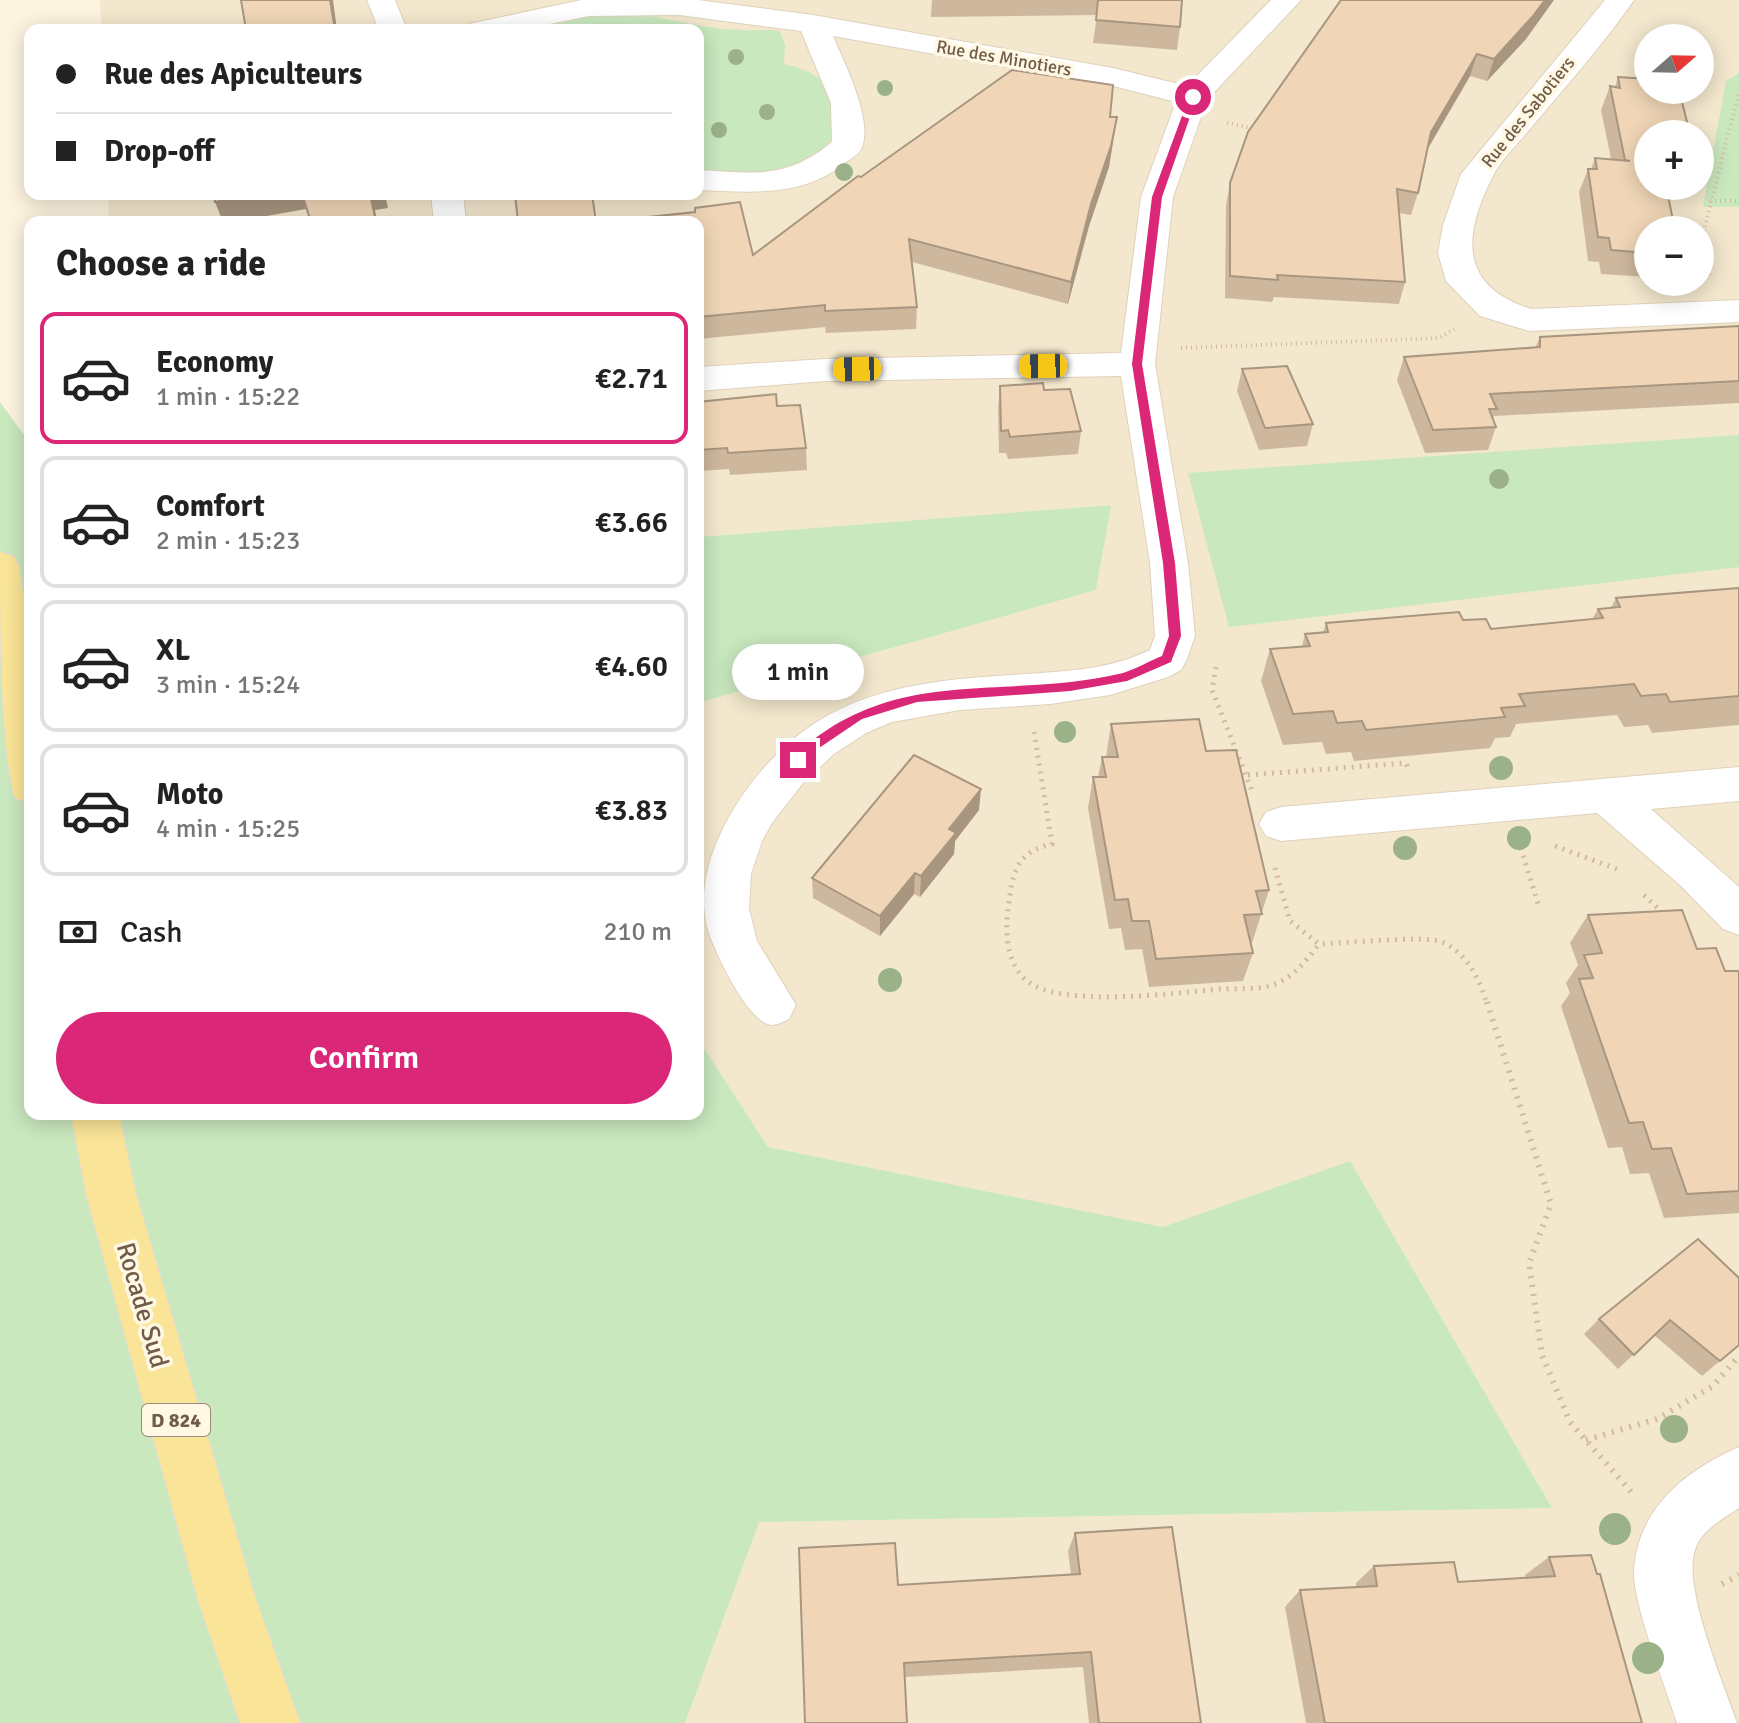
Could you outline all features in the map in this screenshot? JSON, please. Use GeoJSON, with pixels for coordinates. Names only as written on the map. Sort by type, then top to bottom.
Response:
{"type":"FeatureCollection","features":[{"type":"Feature","properties":{"kind":"main road"},"geometry":{"type":"LineString","coordinates":[[0,566],[24,742]]}},
{"type":"Feature","properties":{"kind":"main road","name":"Rocade Sud"},"geometry":{"type":"LineString","coordinates":[[96,1120],[111,1194],[226,1597],[270,1723]]}},
{"type":"Feature","properties":{"kind":"street"},"geometry":{"type":"LineString","coordinates":[[381,0],[391,24]]}},
{"type":"Feature","properties":{"kind":"street"},"geometry":{"type":"LineString","coordinates":[[773,1005],[734,942],[726,902],[731,858],[753,816],[781,776],[814,745],[858,716],[917,697],[1027,689],[1127,676],[1167,659],[1175,636],[1169,563],[1138,357],[1157,197],[1189,106],[1287,0]]}},
{"type":"Feature","properties":{"kind":"street","name":"Rue des Sabotiers"},"geometry":{"type":"LineString","coordinates":[[1620,0],[1477,174],[1459,225],[1455,253],[1463,281],[1492,308],[1529,320],[1739,311]]}},
{"type":"Feature","properties":{"kind":"street","name":"Rue des Minotiers"},"geometry":{"type":"LineString","coordinates":[[508,24],[589,7],[679,6],[813,24],[1113,77],[1189,106]]}},
{"type":"Feature","properties":{"kind":"street"},"geometry":{"type":"LineString","coordinates":[[704,180],[789,182],[825,166],[848,145],[846,103],[813,24]]}},
{"type":"Feature","properties":{"kind":"street"},"geometry":{"type":"LineString","coordinates":[[704,379],[825,370],[1138,357]]}},
{"type":"Feature","properties":{"kind":"street"},"geometry":{"type":"LineString","coordinates":[[1269,826],[1739,784]]}},
{"type":"Feature","properties":{"kind":"street"},"geometry":{"type":"LineString","coordinates":[[1605,795],[1697,873],[1739,916]]}},
{"type":"Feature","properties":{"kind":"street"},"geometry":{"type":"LineString","coordinates":[[1707,1723],[1671,1612],[1662,1572],[1669,1536],[1690,1508],[1739,1475]]}},
{"type":"Feature","properties":{"kind":"path"},"geometry":{"type":"LineString","coordinates":[[1707,216],[1739,92]]}},
{"type":"Feature","properties":{"kind":"path"},"geometry":{"type":"LineString","coordinates":[[1189,106],[1270,131]]}},
{"type":"Feature","properties":{"kind":"path"},"geometry":{"type":"LineString","coordinates":[[1710,201],[1739,201]]}},
{"type":"Feature","properties":{"kind":"path"},"geometry":{"type":"LineString","coordinates":[[1138,357],[1439,338],[1492,308]]}},
{"type":"Feature","properties":{"kind":"path"},"geometry":{"type":"LineString","coordinates":[[1216,663],[1212,690],[1269,826],[1290,921],[1319,944],[1438,940],[1460,954],[1480,981],[1551,1204],[1529,1263],[1542,1355],[1570,1422],[1669,1536]]}},
{"type":"Feature","properties":{"kind":"path"},"geometry":{"type":"LineString","coordinates":[[1027,689],[1052,844],[1031,848],[1015,861],[1004,927],[1013,962],[1034,986],[1071,996],[1269,986],[1297,972],[1319,944]]}},
{"type":"Feature","properties":{"kind":"path"},"geometry":{"type":"LineString","coordinates":[[1543,847],[1554,846],[1618,869]]}},
{"type":"Feature","properties":{"kind":"path"},"geometry":{"type":"LineString","coordinates":[[1531,847],[1520,848],[1538,904]]}},
{"type":"Feature","properties":{"kind":"path"},"geometry":{"type":"LineString","coordinates":[[1639,890],[1670,921]]}},
{"type":"Feature","properties":{"kind":"path"},"geometry":{"type":"LineString","coordinates":[[1586,1440],[1657,1419],[1713,1386],[1739,1356]]}},
{"type":"Feature","properties":{"kind":"shaded area"},"geometry":{"type":"Polygon","coordinates":[[[100,0],[1739,0],[1739,1723],[685,1723],[758,1522],[1552,1508],[1350,1161],[1163,1227],[768,1147],[704,1048],[704,701],[1096,590],[1110,505],[704,537],[704,216],[109,216],[108,200],[704,200],[704,24],[102,24],[100,0]]]}},
{"type":"Feature","properties":{"kind":"green space"},"geometry":{"type":"Polygon","coordinates":[[[626,14],[694,24],[556,24],[587,17],[626,14]]]}},
{"type":"Feature","properties":{"kind":"green space"},"geometry":{"type":"Polygon","coordinates":[[[704,26],[780,31],[785,45],[784,64],[816,76],[826,87],[833,104],[834,129],[826,147],[811,160],[791,168],[742,175],[704,175],[704,26]]]}},
{"type":"Feature","properties":{"kind":"green space"},"geometry":{"type":"Polygon","coordinates":[[[1739,73],[1739,207],[1703,207],[1704,200],[1714,200],[1714,147],[1726,81],[1739,73]]]}},
{"type":"Feature","properties":{"kind":"green space"},"geometry":{"type":"Polygon","coordinates":[[[0,402],[24,435],[24,1120],[704,1120],[704,1048],[768,1147],[1163,1227],[1350,1161],[1552,1508],[759,1522],[685,1723],[0,1723],[0,402]]]}},
{"type":"Feature","properties":{"kind":"green space"},"geometry":{"type":"Polygon","coordinates":[[[1739,435],[1739,567],[1229,627],[1188,473],[1739,435]]]}},
{"type":"Feature","properties":{"kind":"green space"},"geometry":{"type":"Polygon","coordinates":[[[1111,505],[1096,590],[704,701],[704,537],[1111,505]]]}},
{"type":"Feature","properties":{"kind":"building"},"geometry":{"type":"Polygon","coordinates":[[[241,0],[330,0],[334,24],[245,24],[241,0]]]}},
{"type":"Feature","properties":{"kind":"building"},"geometry":{"type":"Polygon","coordinates":[[[1098,0],[1182,0],[1180,27],[1096,20],[1098,0]]]}},
{"type":"Feature","properties":{"kind":"building"},"geometry":{"type":"Polygon","coordinates":[[[1341,0],[1545,0],[1494,59],[1477,54],[1431,132],[1418,193],[1397,189],[1405,282],[1277,275],[1278,280],[1230,276],[1230,183],[1248,132],[1341,0]]]}},
{"type":"Feature","properties":{"kind":"building"},"geometry":{"type":"Polygon","coordinates":[[[1012,70],[1113,85],[1110,117],[1117,117],[1111,146],[1091,204],[1071,282],[909,239],[917,307],[825,311],[825,305],[704,316],[704,216],[658,216],[740,202],[753,255],[858,176],[861,177],[1012,70]]]}},
{"type":"Feature","properties":{"kind":"building"},"geometry":{"type":"Polygon","coordinates":[[[1618,77],[1634,78],[1634,104],[1682,104],[1686,120],[1634,120],[1634,200],[1669,200],[1672,216],[1634,216],[1634,252],[1611,250],[1609,238],[1598,237],[1588,169],[1597,169],[1595,158],[1630,161],[1625,160],[1610,86],[1620,88],[1618,77]]]}},
{"type":"Feature","properties":{"kind":"building"},"geometry":{"type":"Polygon","coordinates":[[[304,200],[371,200],[375,216],[309,216],[304,200]]]}},
{"type":"Feature","properties":{"kind":"building"},"geometry":{"type":"Polygon","coordinates":[[[516,200],[593,200],[595,216],[517,216],[516,200]]]}},
{"type":"Feature","properties":{"kind":"building"},"geometry":{"type":"Polygon","coordinates":[[[1739,326],[1739,381],[1490,394],[1497,409],[1489,409],[1496,427],[1433,430],[1404,357],[1540,347],[1540,337],[1739,326]]]}},
{"type":"Feature","properties":{"kind":"building"},"geometry":{"type":"Polygon","coordinates":[[[1287,366],[1313,424],[1265,428],[1242,369],[1287,366]]]}},
{"type":"Feature","properties":{"kind":"building"},"geometry":{"type":"Polygon","coordinates":[[[1043,383],[1044,390],[1070,389],[1081,431],[1010,437],[1008,430],[1001,431],[1000,386],[1043,383]]]}},
{"type":"Feature","properties":{"kind":"building"},"geometry":{"type":"Polygon","coordinates":[[[776,394],[777,406],[800,405],[806,448],[728,453],[727,448],[704,450],[704,401],[776,394]]]}},
{"type":"Feature","properties":{"kind":"building"},"geometry":{"type":"Polygon","coordinates":[[[1739,588],[1739,696],[1670,702],[1666,694],[1641,696],[1634,684],[1519,694],[1525,706],[1501,708],[1505,717],[1366,730],[1362,721],[1337,723],[1333,711],[1293,714],[1270,649],[1310,646],[1305,634],[1328,632],[1326,623],[1459,612],[1463,620],[1486,619],[1491,629],[1603,618],[1598,609],[1620,607],[1616,598],[1739,588]]]}},
{"type":"Feature","properties":{"kind":"building"},"geometry":{"type":"Polygon","coordinates":[[[1199,719],[1206,751],[1236,750],[1269,890],[1256,891],[1262,914],[1244,915],[1253,953],[1156,959],[1149,921],[1132,921],[1128,899],[1115,900],[1093,777],[1106,777],[1102,757],[1118,757],[1111,724],[1199,719]]]}},
{"type":"Feature","properties":{"kind":"building"},"geometry":{"type":"Polygon","coordinates":[[[914,755],[981,789],[949,829],[956,833],[921,876],[915,873],[880,916],[812,878],[914,755]]]}},
{"type":"Feature","properties":{"kind":"building"},"geometry":{"type":"Polygon","coordinates":[[[1682,910],[1697,949],[1716,948],[1725,971],[1739,972],[1739,1191],[1687,1194],[1671,1148],[1652,1149],[1643,1122],[1629,1123],[1579,979],[1593,978],[1584,955],[1602,953],[1588,915],[1682,910]]]}},
{"type":"Feature","properties":{"kind":"building"},"geometry":{"type":"Polygon","coordinates":[[[1698,1239],[1739,1278],[1739,1345],[1720,1361],[1670,1320],[1634,1355],[1599,1319],[1698,1239]]]}},
{"type":"Feature","properties":{"kind":"building"},"geometry":{"type":"Polygon","coordinates":[[[1172,1527],[1201,1723],[1099,1723],[1091,1652],[904,1663],[907,1723],[805,1723],[799,1548],[895,1543],[898,1585],[1080,1574],[1075,1533],[1172,1527]]]}},
{"type":"Feature","properties":{"kind":"building"},"geometry":{"type":"Polygon","coordinates":[[[1591,1555],[1597,1574],[1600,1574],[1642,1723],[1325,1723],[1300,1590],[1377,1586],[1374,1566],[1454,1562],[1458,1582],[1555,1576],[1549,1557],[1591,1555]]]}},
{"type":"Feature","properties":{"kind":"route"},"geometry":{"type":"LineString","coordinates":[[798,760],[814,745],[858,716],[917,697],[1070,686],[1145,671],[1167,659],[1175,636],[1169,563],[1137,364],[1157,197],[1193,97]]}}]}
